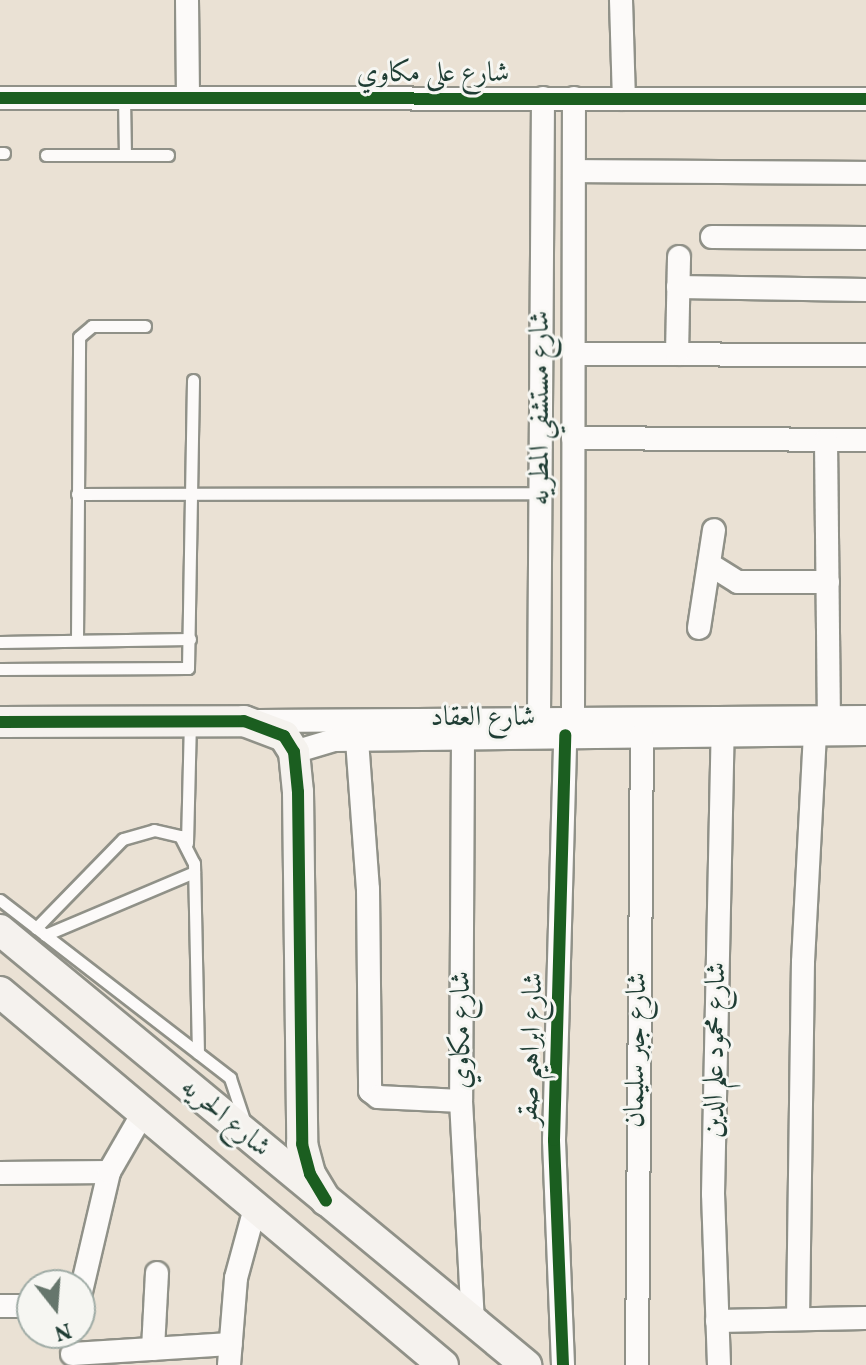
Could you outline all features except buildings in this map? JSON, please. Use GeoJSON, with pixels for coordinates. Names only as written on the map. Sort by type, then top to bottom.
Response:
{"type":"FeatureCollection","features":[{"type":"Feature","properties":{"kind":"main road"},"geometry":{"type":"LineString","coordinates":[[0,722],[244,721],[273,729],[294,752],[302,1144],[310,1174],[326,1201]]}},
{"type":"Feature","properties":{"kind":"main road","name":"شارع الحريه"},"geometry":{"type":"LineString","coordinates":[[0,930],[526,1365]]}},
{"type":"Feature","properties":{"kind":"main road","name":"شارع الحريه"},"geometry":{"type":"LineString","coordinates":[[3,994],[443,1365]]}},
{"type":"Feature","properties":{"kind":"street"},"geometry":{"type":"LineString","coordinates":[[187,0],[188,98]]}},
{"type":"Feature","properties":{"kind":"street"},"geometry":{"type":"LineString","coordinates":[[621,0],[624,99]]}},
{"type":"Feature","properties":{"kind":"street","name":"شارع على مكاوي"},"geometry":{"type":"LineString","coordinates":[[0,98],[866,99]]}},
{"type":"Feature","properties":{"kind":"street","name":"شارع مستشفي المطريه"},"geometry":{"type":"LineString","coordinates":[[539,718],[543,98]]}},
{"type":"Feature","properties":{"kind":"street","name":"شارع مستشفي المطريه"},"geometry":{"type":"LineString","coordinates":[[569,726],[574,98]]}},
{"type":"Feature","properties":{"kind":"street"},"geometry":{"type":"LineString","coordinates":[[574,171],[866,173]]}},
{"type":"Feature","properties":{"kind":"street"},"geometry":{"type":"LineString","coordinates":[[712,237],[866,238]]}},
{"type":"Feature","properties":{"kind":"street"},"geometry":{"type":"LineString","coordinates":[[677,354],[679,257]]}},
{"type":"Feature","properties":{"kind":"street"},"geometry":{"type":"LineString","coordinates":[[678,287],[866,290]]}},
{"type":"Feature","properties":{"kind":"street"},"geometry":{"type":"LineString","coordinates":[[574,354],[866,355]]}},
{"type":"Feature","properties":{"kind":"street"},"geometry":{"type":"LineString","coordinates":[[573,438],[866,440]]}},
{"type":"Feature","properties":{"kind":"street"},"geometry":{"type":"LineString","coordinates":[[798,1319],[802,1006],[822,726],[828,582],[826,440]]}},
{"type":"Feature","properties":{"kind":"street"},"geometry":{"type":"LineString","coordinates":[[699,628],[714,530]]}},
{"type":"Feature","properties":{"kind":"street"},"geometry":{"type":"LineString","coordinates":[[709,564],[738,582],[828,582]]}},
{"type":"Feature","properties":{"kind":"street","name":"شارع العقاد"},"geometry":{"type":"LineString","coordinates":[[244,721],[539,718],[569,726],[642,735],[723,735],[822,726],[866,717]]}},
{"type":"Feature","properties":{"kind":"street","name":"شارع العقاد"},"geometry":{"type":"LineString","coordinates":[[294,752],[334,740],[463,738],[569,726],[822,726],[866,734]]}},
{"type":"Feature","properties":{"kind":"street","name":"شارع ابراهيم صقر"},"geometry":{"type":"LineString","coordinates":[[563,1365],[554,1140],[569,726]]}},
{"type":"Feature","properties":{"kind":"street","name":"شارع جبر سليمان"},"geometry":{"type":"LineString","coordinates":[[637,1365],[642,735]]}},
{"type":"Feature","properties":{"kind":"street","name":"شارع محمود علم الدين"},"geometry":{"type":"LineString","coordinates":[[719,1365],[713,1194],[723,735]]}},
{"type":"Feature","properties":{"kind":"street","name":"شارع مكاوي"},"geometry":{"type":"LineString","coordinates":[[463,738],[461,1101],[473,1323]]}},
{"type":"Feature","properties":{"kind":"street"},"geometry":{"type":"LineString","coordinates":[[357,740],[368,889],[369,1085],[378,1097],[461,1101]]}},
{"type":"Feature","properties":{"kind":"street"},"geometry":{"type":"LineString","coordinates":[[86,1269],[109,1172],[143,1113]]}},
{"type":"Feature","properties":{"kind":"street"},"geometry":{"type":"LineString","coordinates":[[0,1173],[109,1172]]}},
{"type":"Feature","properties":{"kind":"street"},"geometry":{"type":"LineString","coordinates":[[73,1351],[153,1349],[230,1355],[236,1278],[255,1208]]}},
{"type":"Feature","properties":{"kind":"street"},"geometry":{"type":"LineString","coordinates":[[153,1349],[157,1273]]}},
{"type":"Feature","properties":{"kind":"street"},"geometry":{"type":"LineString","coordinates":[[717,1321],[866,1318]]}},
{"type":"Feature","properties":{"kind":"lane"},"geometry":{"type":"LineString","coordinates":[[124,98],[125,155]]}},
{"type":"Feature","properties":{"kind":"lane"},"geometry":{"type":"LineString","coordinates":[[46,155],[168,155]]}},
{"type":"Feature","properties":{"kind":"lane"},"geometry":{"type":"LineString","coordinates":[[77,640],[79,337],[92,326],[145,326]]}},
{"type":"Feature","properties":{"kind":"lane"},"geometry":{"type":"LineString","coordinates":[[0,669],[185,670],[190,664],[193,380]]}},
{"type":"Feature","properties":{"kind":"lane"},"geometry":{"type":"LineString","coordinates":[[77,494],[540,493]]}},
{"type":"Feature","properties":{"kind":"lane"},"geometry":{"type":"LineString","coordinates":[[0,642],[190,639]]}},
{"type":"Feature","properties":{"kind":"lane"},"geometry":{"type":"LineString","coordinates":[[191,722],[187,843],[194,872],[198,1053]]}},
{"type":"Feature","properties":{"kind":"lane"},"geometry":{"type":"LineString","coordinates":[[41,931],[123,839],[163,830],[187,843]]}},
{"type":"Feature","properties":{"kind":"lane"},"geometry":{"type":"LineString","coordinates":[[41,931],[194,872]]}},
{"type":"Feature","properties":{"kind":"lane"},"geometry":{"type":"LineString","coordinates":[[0,900],[198,1053],[236,1088],[246,1135]]}},
{"type":"Feature","properties":{"kind":"cycle path"},"geometry":{"type":"LineString","coordinates":[[0,98],[866,99]]}},
{"type":"Feature","properties":{"kind":"cycle path"},"geometry":{"type":"LineString","coordinates":[[0,722],[244,721],[284,736],[294,752],[298,792],[302,1144],[310,1174],[326,1201]]}},
{"type":"Feature","properties":{"kind":"cycle path"},"geometry":{"type":"LineString","coordinates":[[563,1365],[554,1140],[565,735]]}}]}
